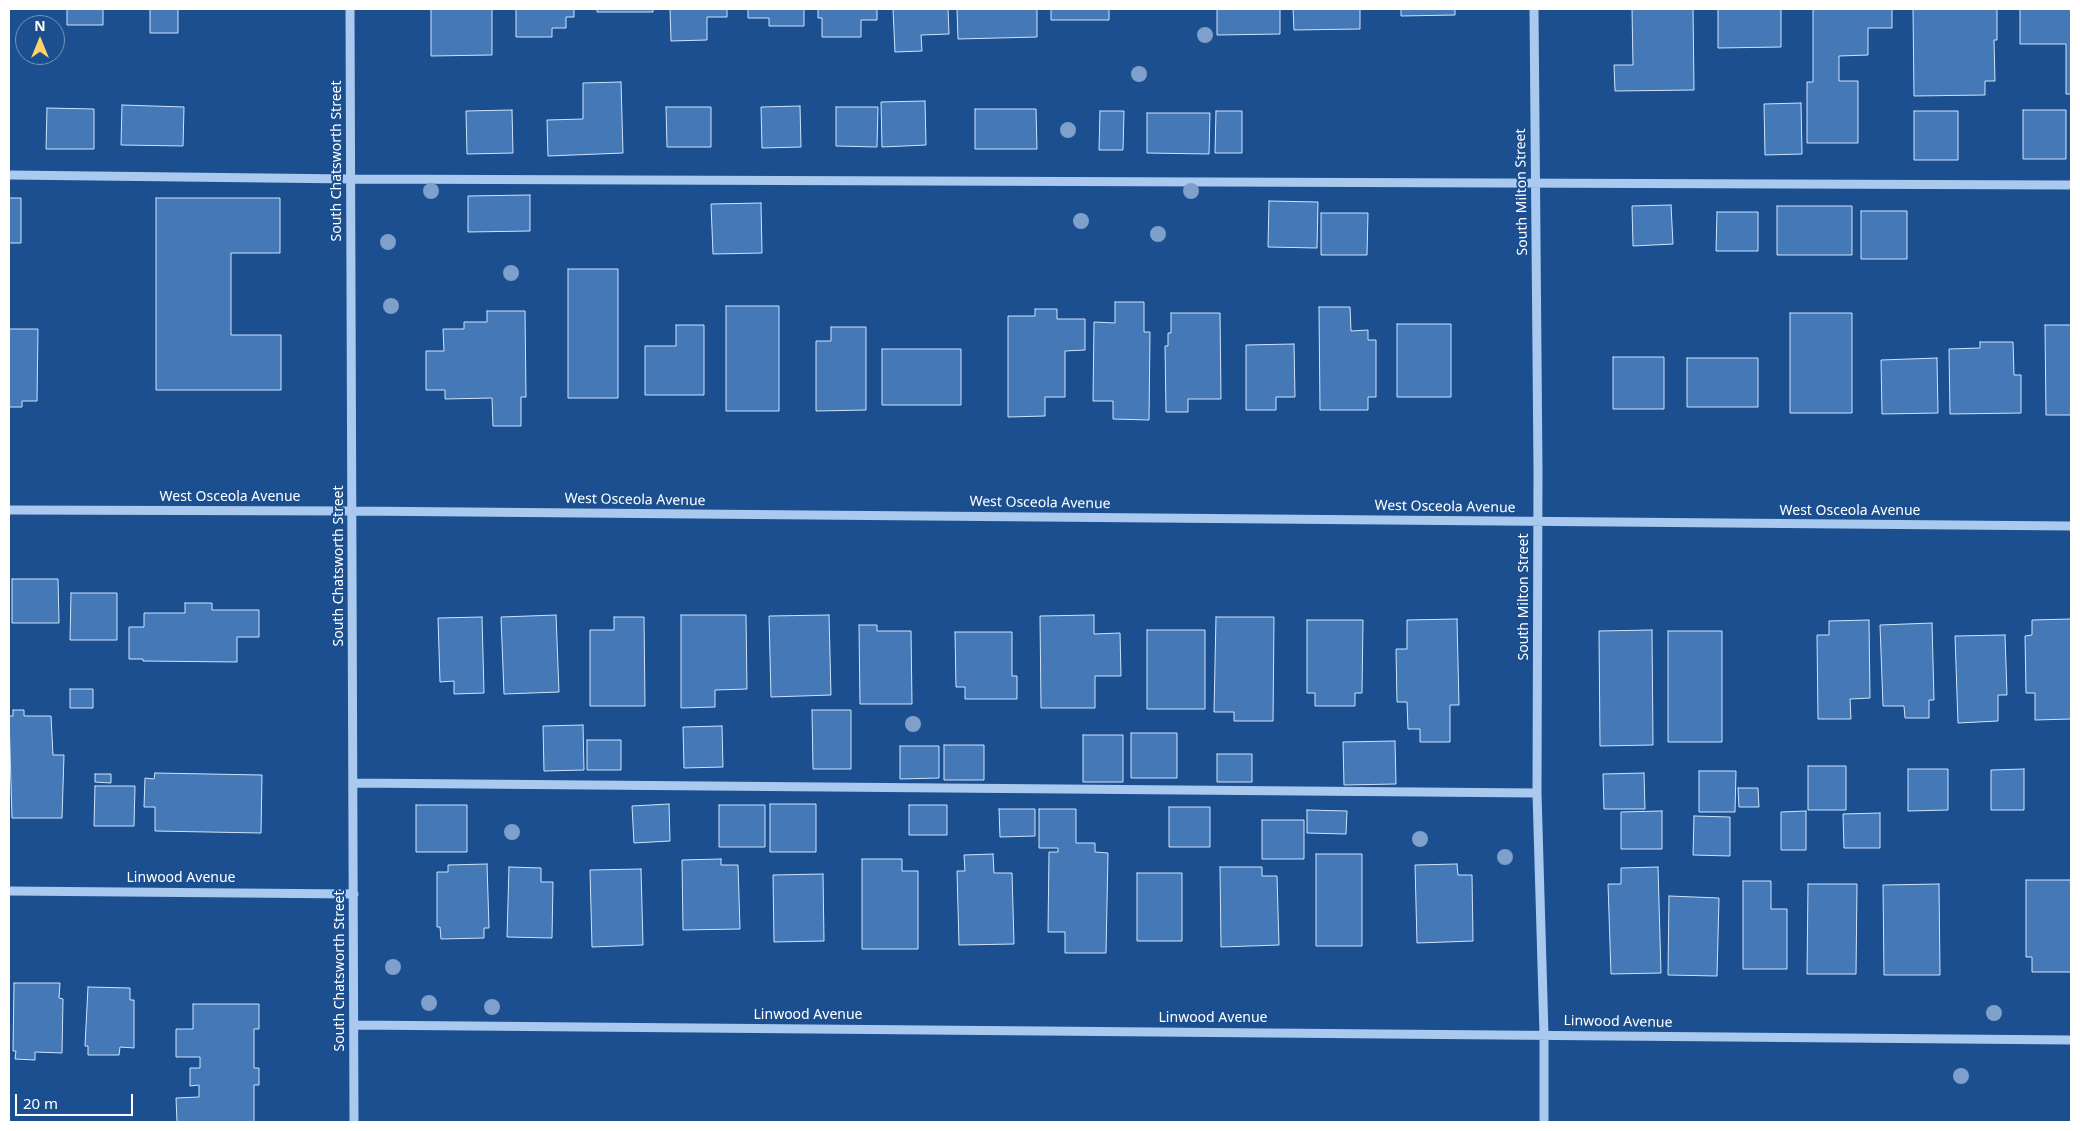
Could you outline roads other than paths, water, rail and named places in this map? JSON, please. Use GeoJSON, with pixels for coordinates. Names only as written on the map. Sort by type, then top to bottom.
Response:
{"type":"FeatureCollection","features":[{"type":"Feature","properties":{"kind":"street","name":"South Chatsworth Street"},"geometry":{"type":"LineString","coordinates":[[350,9],[354,1122]]}},
{"type":"Feature","properties":{"kind":"street","name":"South Milton Street"},"geometry":{"type":"LineString","coordinates":[[1534,9],[1538,522],[1537,793],[1544,1034],[1544,1122]]}},
{"type":"Feature","properties":{"kind":"street"},"geometry":{"type":"LineString","coordinates":[[9,175],[351,179],[2071,185]]}},
{"type":"Feature","properties":{"kind":"street","name":"West Osceola Avenue"},"geometry":{"type":"LineString","coordinates":[[9,510],[352,511],[2071,526]]}},
{"type":"Feature","properties":{"kind":"street"},"geometry":{"type":"LineString","coordinates":[[353,783],[1537,793]]}},
{"type":"Feature","properties":{"kind":"street","name":"Linwood Avenue"},"geometry":{"type":"LineString","coordinates":[[9,891],[354,894]]}},
{"type":"Feature","properties":{"kind":"street","name":"Linwood Avenue"},"geometry":{"type":"LineString","coordinates":[[354,1025],[2071,1040]]}}]}
